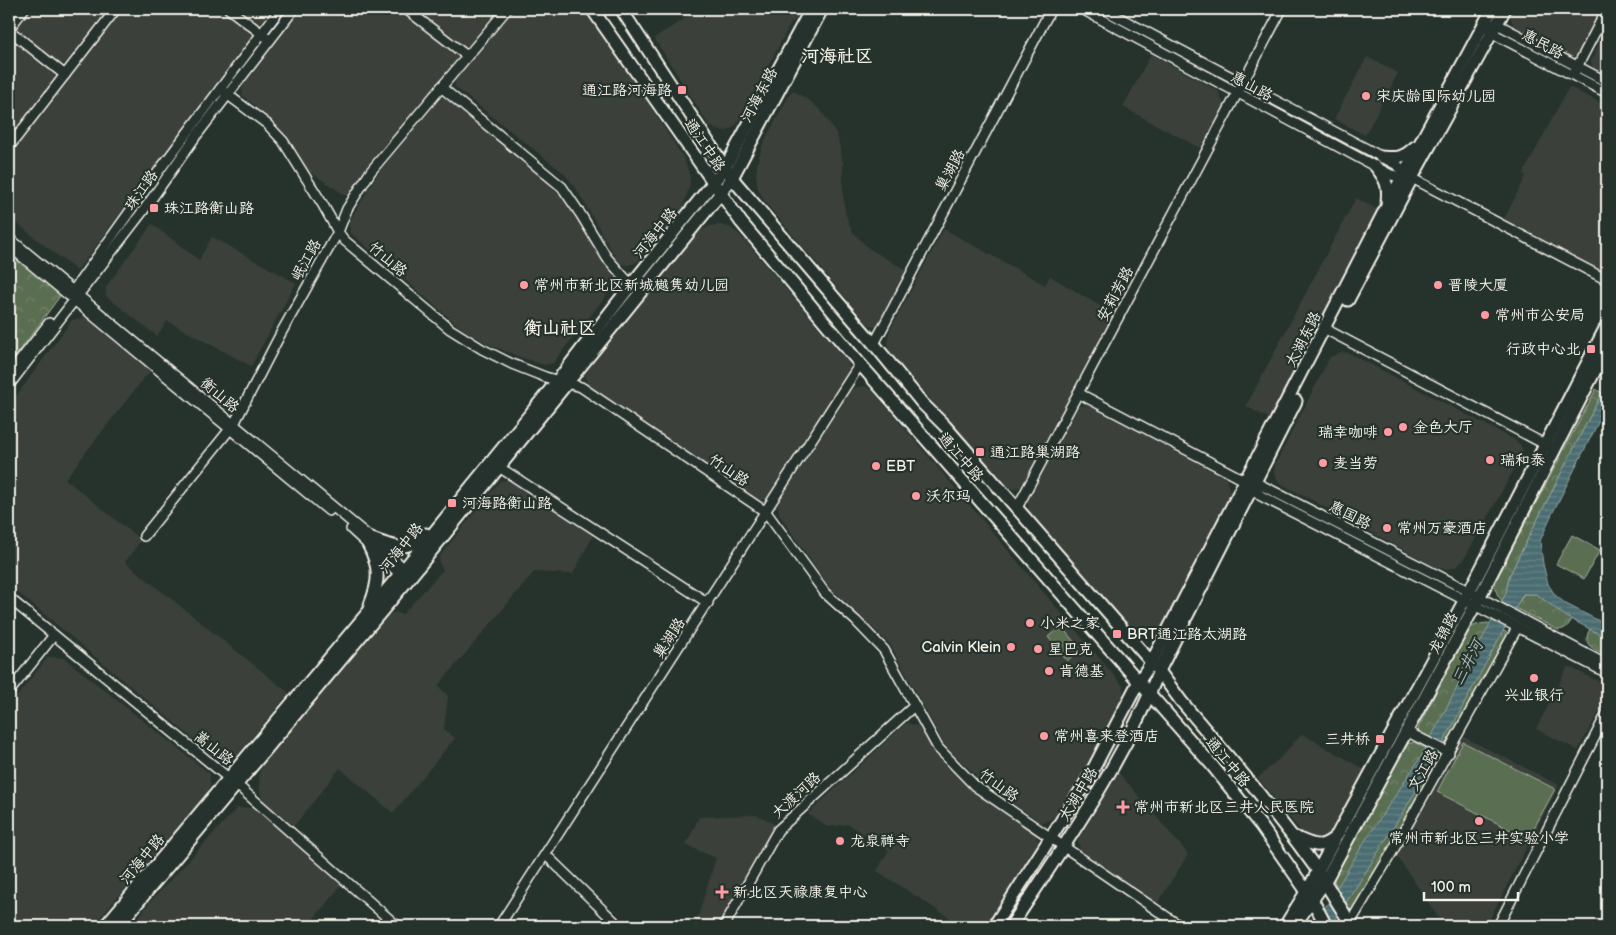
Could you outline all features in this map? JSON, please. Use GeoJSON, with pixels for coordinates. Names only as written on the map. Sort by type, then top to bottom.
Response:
{"type":"FeatureCollection","features":[{"type":"Feature","properties":{"kind":"main road","name":"通江中路"},"geometry":{"type":"LineString","coordinates":[[592,9],[741,222],[860,364],[1211,764],[1249,811],[1309,896],[1326,926]]}},
{"type":"Feature","properties":{"kind":"main road","name":"通江中路"},"geometry":{"type":"LineString","coordinates":[[621,9],[732,178],[922,403],[945,426],[1155,667],[1181,702],[1254,786],[1318,871]]}},
{"type":"Feature","properties":{"kind":"main road","name":"河海东路"},"geometry":{"type":"LineString","coordinates":[[713,183],[726,168],[811,9]]}},
{"type":"Feature","properties":{"kind":"main road","name":"河海东路"},"geometry":{"type":"LineString","coordinates":[[720,194],[732,178],[822,9]]}},
{"type":"Feature","properties":{"kind":"main road","name":"太湖东路"},"geometry":{"type":"LineString","coordinates":[[1139,682],[1155,667],[1251,483],[1406,176],[1420,143],[1492,9]]}},
{"type":"Feature","properties":{"kind":"main road","name":"太湖东路"},"geometry":{"type":"LineString","coordinates":[[1328,330],[1386,208],[1505,9]]}},
{"type":"Feature","properties":{"kind":"main road"},"geometry":{"type":"LineString","coordinates":[[1386,208],[1388,190],[1378,162],[1407,154],[1420,143]]}},
{"type":"Feature","properties":{"kind":"main road","name":"河海中路"},"geometry":{"type":"LineString","coordinates":[[105,926],[233,782],[499,467],[631,286],[713,183]]}},
{"type":"Feature","properties":{"kind":"main road","name":"河海中路"},"geometry":{"type":"LineString","coordinates":[[118,926],[364,617],[406,575],[445,519],[720,194]]}},
{"type":"Feature","properties":{"kind":"main road","name":"龙锦路"},"geometry":{"type":"LineString","coordinates":[[1285,926],[1309,896],[1324,883],[1406,732],[1550,447],[1607,325]]}},
{"type":"Feature","properties":{"kind":"main road","name":"龙锦路"},"geometry":{"type":"LineString","coordinates":[[1550,447],[1607,348]]}},
{"type":"Feature","properties":{"kind":"main road"},"geometry":{"type":"LineString","coordinates":[[370,541],[404,547],[416,542],[445,519]]}},
{"type":"Feature","properties":{"kind":"main road"},"geometry":{"type":"LineString","coordinates":[[364,617],[376,588],[378,575],[370,541]]}},
{"type":"Feature","properties":{"kind":"main road","name":"龙锦路"},"geometry":{"type":"LineString","coordinates":[[1294,926],[1309,896],[1318,871],[1337,835],[1472,599]]}},
{"type":"Feature","properties":{"kind":"main road","name":"太湖中路"},"geometry":{"type":"LineString","coordinates":[[1011,926],[1102,786],[1150,695],[1155,667]]}},
{"type":"Feature","properties":{"kind":"main road","name":"太湖中路"},"geometry":{"type":"LineString","coordinates":[[994,926],[1088,779],[1139,682]]}},
{"type":"Feature","properties":{"kind":"main road"},"geometry":{"type":"LineString","coordinates":[[1295,840],[1318,846],[1331,842],[1337,835]]}},
{"type":"Feature","properties":{"kind":"main road"},"geometry":{"type":"LineString","coordinates":[[1318,871],[1348,921]]}},
{"type":"Feature","properties":{"kind":"street"},"geometry":{"type":"LineString","coordinates":[[24,9],[9,30],[65,75]]}},
{"type":"Feature","properties":{"kind":"street"},"geometry":{"type":"LineString","coordinates":[[9,147],[116,9]]}},
{"type":"Feature","properties":{"kind":"street"},"geometry":{"type":"LineString","coordinates":[[230,9],[270,40]]}},
{"type":"Feature","properties":{"kind":"street","name":"珠江路"},"geometry":{"type":"LineString","coordinates":[[9,385],[224,92],[280,9]]}},
{"type":"Feature","properties":{"kind":"street","name":"珠江路"},"geometry":{"type":"LineString","coordinates":[[224,92],[270,40],[294,9]]}},
{"type":"Feature","properties":{"kind":"street"},"geometry":{"type":"LineString","coordinates":[[406,9],[467,56]]}},
{"type":"Feature","properties":{"kind":"street","name":"岷江路"},"geometry":{"type":"LineString","coordinates":[[144,536],[232,427],[281,332],[338,232],[347,209],[371,171],[507,9]]}},
{"type":"Feature","properties":{"kind":"street","name":"巢湖路"},"geometry":{"type":"LineString","coordinates":[[874,344],[1050,9]]}},
{"type":"Feature","properties":{"kind":"street","name":"惠山路"},"geometry":{"type":"LineString","coordinates":[[1082,9],[1237,93],[1378,162],[1397,166],[1406,176],[1607,280]]}},
{"type":"Feature","properties":{"kind":"street","name":"惠山路"},"geometry":{"type":"LineString","coordinates":[[1103,9],[1242,84],[1378,162]]}},
{"type":"Feature","properties":{"kind":"street"},"geometry":{"type":"LineString","coordinates":[[1237,93],[1282,9]]}},
{"type":"Feature","properties":{"kind":"street"},"geometry":{"type":"LineString","coordinates":[[1573,75],[1607,9]]}},
{"type":"Feature","properties":{"kind":"street","name":"惠民路"},"geometry":{"type":"LineString","coordinates":[[1484,23],[1578,66],[1607,82]]}},
{"type":"Feature","properties":{"kind":"street","name":"惠民路"},"geometry":{"type":"LineString","coordinates":[[1495,28],[1607,93]]}},
{"type":"Feature","properties":{"kind":"street"},"geometry":{"type":"LineString","coordinates":[[441,87],[562,187],[582,215],[607,258],[631,286]]}},
{"type":"Feature","properties":{"kind":"street","name":"竹山路"},"geometry":{"type":"LineString","coordinates":[[224,92],[267,124],[283,141],[344,240],[450,329],[482,349],[512,364],[546,377],[581,387],[766,512],[825,593],[884,650],[938,748],[975,786],[1180,926]]}},
{"type":"Feature","properties":{"kind":"street","name":"安莉芳路"},"geometry":{"type":"LineString","coordinates":[[1017,508],[1237,93]]}},
{"type":"Feature","properties":{"kind":"street","name":"衡山路"},"geometry":{"type":"LineString","coordinates":[[9,238],[74,295],[370,541],[406,575]]}},
{"type":"Feature","properties":{"kind":"street","name":"衡山路"},"geometry":{"type":"LineString","coordinates":[[9,246],[74,295]]}},
{"type":"Feature","properties":{"kind":"street","name":"珠江路"},"geometry":{"type":"LineString","coordinates":[[9,375],[74,295]]}},
{"type":"Feature","properties":{"kind":"street"},"geometry":{"type":"LineString","coordinates":[[1328,330],[1550,447]]}},
{"type":"Feature","properties":{"kind":"street","name":"巢湖路"},"geometry":{"type":"LineString","coordinates":[[499,926],[860,364]]}},
{"type":"Feature","properties":{"kind":"street","name":"惠国路"},"geometry":{"type":"LineString","coordinates":[[1078,393],[1472,599],[1513,623]]}},
{"type":"Feature","properties":{"kind":"street"},"geometry":{"type":"LineString","coordinates":[[499,467],[708,603]]}},
{"type":"Feature","properties":{"kind":"street","name":"嵩山路"},"geometry":{"type":"LineString","coordinates":[[9,598],[233,782],[397,926]]}},
{"type":"Feature","properties":{"kind":"street"},"geometry":{"type":"LineString","coordinates":[[1513,623],[1607,665]]}},
{"type":"Feature","properties":{"kind":"street"},"geometry":{"type":"LineString","coordinates":[[1513,623],[1607,673]]}},
{"type":"Feature","properties":{"kind":"street","name":"文江路"},"geometry":{"type":"LineString","coordinates":[[1348,921],[1391,854],[1513,623]]}},
{"type":"Feature","properties":{"kind":"street"},"geometry":{"type":"LineString","coordinates":[[9,692],[54,635]]}},
{"type":"Feature","properties":{"kind":"street","name":"大渡河路"},"geometry":{"type":"LineString","coordinates":[[724,926],[778,830],[914,706]]}},
{"type":"Feature","properties":{"kind":"street"},"geometry":{"type":"LineString","coordinates":[[1498,926],[1607,713]]}},
{"type":"Feature","properties":{"kind":"street"},"geometry":{"type":"LineString","coordinates":[[1406,732],[1446,751]]}},
{"type":"Feature","properties":{"kind":"street"},"geometry":{"type":"LineString","coordinates":[[546,855],[619,926]]}},
{"type":"Feature","properties":{"kind":"shaded area"},"geometry":{"type":"Polygon","coordinates":[[[28,9],[111,9],[69,63],[59,64],[18,31],[17,23],[28,9]]]}},
{"type":"Feature","properties":{"kind":"shaded area"},"geometry":{"type":"Polygon","coordinates":[[[122,9],[221,9],[251,32],[251,41],[77,271],[9,217],[9,155],[122,9]]]}},
{"type":"Feature","properties":{"kind":"shaded area"},"geometry":{"type":"Polygon","coordinates":[[[239,9],[276,9],[266,22],[257,23],[239,9]]]}},
{"type":"Feature","properties":{"kind":"shaded area"},"geometry":{"type":"Polygon","coordinates":[[[300,9],[400,9],[456,52],[458,61],[370,167],[348,197],[307,170],[276,124],[243,96],[242,87],[300,9]]]}},
{"type":"Feature","properties":{"kind":"shaded area"},"geometry":{"type":"Polygon","coordinates":[[[415,9],[502,9],[470,46],[462,46],[415,9]]]}},
{"type":"Feature","properties":{"kind":"shaded area"},"geometry":{"type":"Polygon","coordinates":[[[513,9],[585,9],[683,157],[689,173],[690,184],[683,207],[640,260],[633,264],[619,263],[577,190],[565,174],[455,87],[455,79],[513,9]]]}},
{"type":"Feature","properties":{"kind":"shaded area"},"geometry":{"type":"Polygon","coordinates":[[[700,9],[710,14],[721,15],[730,9],[801,9],[797,18],[791,23],[737,124],[727,131],[717,130],[709,125],[654,38],[700,9]]]}},
{"type":"Feature","properties":{"kind":"shaded area"},"geometry":{"type":"Polygon","coordinates":[[[1511,9],[1603,9],[1579,55],[1571,57],[1514,27],[1509,12],[1511,9]]]}},
{"type":"Feature","properties":{"kind":"shaded area"},"geometry":{"type":"Polygon","coordinates":[[[1607,28],[1607,77],[1593,69],[1591,61],[1607,28]]]}},
{"type":"Feature","properties":{"kind":"shaded area"},"geometry":{"type":"Polygon","coordinates":[[[9,36],[55,72],[55,82],[9,141],[9,36]]]}},
{"type":"Feature","properties":{"kind":"shaded area"},"geometry":{"type":"Polygon","coordinates":[[[1151,54],[1218,91],[1224,106],[1200,148],[1123,107],[1151,54]]]}},
{"type":"Feature","properties":{"kind":"shaded area","name":"宋庆龄国际幼儿园"},"geometry":{"type":"Polygon","coordinates":[[[1367,57],[1398,73],[1365,135],[1334,119],[1367,57]]]}},
{"type":"Feature","properties":{"kind":"shaded area"},"geometry":{"type":"Polygon","coordinates":[[[1569,87],[1607,106],[1607,268],[1600,270],[1504,219],[1526,176],[1523,174],[1569,87]]]}},
{"type":"Feature","properties":{"kind":"shaded area"},"geometry":{"type":"Polygon","coordinates":[[[792,90],[810,101],[822,112],[837,135],[843,162],[845,213],[852,231],[868,248],[909,272],[880,324],[874,327],[868,324],[765,202],[758,188],[756,174],[763,144],[792,90]]]}},
{"type":"Feature","properties":{"kind":"shaded area"},"geometry":{"type":"Polygon","coordinates":[[[447,97],[554,186],[614,272],[613,287],[553,363],[544,365],[515,355],[488,344],[461,328],[351,233],[349,222],[379,172],[440,98],[447,97]]]}},
{"type":"Feature","properties":{"kind":"shaded area"},"geometry":{"type":"Polygon","coordinates":[[[1356,198],[1380,211],[1270,419],[1246,406],[1356,198]]]}},
{"type":"Feature","properties":{"kind":"shaded area"},"geometry":{"type":"Polygon","coordinates":[[[152,224],[199,260],[212,237],[296,283],[251,366],[167,321],[157,336],[106,296],[106,287],[152,224]]]}},
{"type":"Feature","properties":{"kind":"shaded area"},"geometry":{"type":"Polygon","coordinates":[[[721,225],[731,228],[741,236],[848,362],[850,373],[766,500],[758,500],[587,385],[585,374],[699,231],[710,226],[721,225]]]}},
{"type":"Feature","properties":{"kind":"shaded area"},"geometry":{"type":"Polygon","coordinates":[[[944,229],[1045,285],[1050,276],[1113,314],[1022,486],[1015,489],[1006,487],[891,354],[888,346],[891,328],[944,229]]]}},
{"type":"Feature","properties":{"kind":"shaded area"},"geometry":{"type":"Polygon","coordinates":[[[86,318],[151,371],[65,479],[141,540],[125,562],[289,693],[234,759],[219,760],[9,585],[9,406],[72,320],[86,318]]]}},
{"type":"Feature","properties":{"kind":"shaded area"},"geometry":{"type":"Polygon","coordinates":[[[1342,352],[1349,353],[1520,444],[1523,450],[1522,455],[1463,561],[1455,567],[1447,569],[1438,568],[1280,483],[1277,479],[1274,473],[1275,465],[1330,357],[1342,352]]]}},
{"type":"Feature","properties":{"kind":"shaded area"},"geometry":{"type":"Polygon","coordinates":[[[865,386],[872,390],[1123,686],[1123,698],[1092,760],[1069,797],[1052,819],[1041,823],[984,783],[945,746],[890,644],[829,587],[779,514],[778,503],[850,391],[857,387],[865,386]]]}},
{"type":"Feature","properties":{"kind":"shaded area"},"geometry":{"type":"Polygon","coordinates":[[[1088,405],[1226,478],[1231,496],[1167,620],[1161,629],[1152,635],[1142,636],[1133,633],[1028,513],[1028,497],[1079,406],[1088,405]]]}},
{"type":"Feature","properties":{"kind":"shaded area"},"geometry":{"type":"Polygon","coordinates":[[[509,480],[593,536],[573,574],[534,572],[438,686],[448,696],[444,729],[455,738],[393,813],[340,768],[293,827],[263,800],[260,791],[259,775],[262,765],[388,615],[396,612],[402,615],[443,570],[439,563],[440,556],[500,481],[509,480]]]}},
{"type":"Feature","properties":{"kind":"shaded area"},"geometry":{"type":"Polygon","coordinates":[[[48,657],[64,658],[210,774],[210,789],[93,926],[9,926],[9,706],[48,657]]]}},
{"type":"Feature","properties":{"kind":"shaded area"},"geometry":{"type":"Polygon","coordinates":[[[1568,666],[1607,687],[1607,697],[1578,750],[1536,729],[1568,666]]]}},
{"type":"Feature","properties":{"kind":"shaded area"},"geometry":{"type":"Polygon","coordinates":[[[906,723],[919,726],[945,765],[967,786],[1035,833],[1039,844],[986,926],[945,926],[950,918],[877,871],[889,850],[848,824],[828,827],[808,814],[906,723]]]}},
{"type":"Feature","properties":{"kind":"shaded area"},"geometry":{"type":"Polygon","coordinates":[[[1302,734],[1367,771],[1336,831],[1325,840],[1313,840],[1302,833],[1258,778],[1302,734]]]}},
{"type":"Feature","properties":{"kind":"shaded area","name":"常州市新北区三井实验小学"},"geometry":{"type":"Polygon","coordinates":[[[1464,737],[1559,785],[1486,926],[1444,926],[1397,856],[1464,737]]]}},
{"type":"Feature","properties":{"kind":"shaded area","name":"常州市新北区三井人民医院"},"geometry":{"type":"Polygon","coordinates":[[[1119,773],[1188,854],[1157,904],[1081,853],[1078,840],[1119,773]]]}},
{"type":"Feature","properties":{"kind":"shaded area"},"geometry":{"type":"Polygon","coordinates":[[[237,808],[254,808],[341,885],[308,926],[132,926],[151,901],[237,808]]]}},
{"type":"Feature","properties":{"kind":"shaded area","name":"新北区天禄康复中心"},"geometry":{"type":"Polygon","coordinates":[[[756,815],[775,825],[773,831],[719,926],[695,926],[716,858],[686,845],[699,817],[756,815]]]}},
{"type":"Feature","properties":{"kind":"green space"},"geometry":{"type":"Polygon","coordinates":[[[9,251],[57,289],[60,296],[9,365],[9,251]]]}},
{"type":"Feature","properties":{"kind":"green space"},"geometry":{"type":"Polygon","coordinates":[[[1596,389],[1602,393],[1518,558],[1509,577],[1506,593],[1502,601],[1496,591],[1496,579],[1596,389]]]}},
{"type":"Feature","properties":{"kind":"green space"},"geometry":{"type":"Polygon","coordinates":[[[1572,535],[1600,550],[1584,579],[1556,564],[1572,535]]]}},
{"type":"Feature","properties":{"kind":"green space"},"geometry":{"type":"Polygon","coordinates":[[[1524,594],[1536,594],[1572,619],[1566,627],[1558,630],[1515,608],[1524,594]]]}},
{"type":"Feature","properties":{"kind":"green space"},"geometry":{"type":"Polygon","coordinates":[[[1488,623],[1506,632],[1508,636],[1450,743],[1444,744],[1419,732],[1418,728],[1466,632],[1475,625],[1488,623]]]}},
{"type":"Feature","properties":{"kind":"green space"},"geometry":{"type":"Polygon","coordinates":[[[1061,626],[1080,649],[1067,661],[1048,637],[1061,626]]]}},
{"type":"Feature","properties":{"kind":"green space"},"geometry":{"type":"Polygon","coordinates":[[[1590,629],[1607,638],[1607,655],[1594,649],[1588,643],[1587,639],[1590,629]]]}},
{"type":"Feature","properties":{"kind":"green space"},"geometry":{"type":"Polygon","coordinates":[[[1414,742],[1440,756],[1441,761],[1352,910],[1349,910],[1334,881],[1335,872],[1407,744],[1414,742]]]}},
{"type":"Feature","properties":{"kind":"green space"},"geometry":{"type":"Polygon","coordinates":[[[1463,742],[1555,789],[1528,839],[1437,792],[1463,742]]]}},
{"type":"Feature","properties":{"kind":"water"},"geometry":{"type":"Polygon","coordinates":[[[1607,383],[1607,405],[1540,541],[1548,584],[1555,595],[1566,604],[1607,625],[1607,638],[1567,617],[1536,594],[1523,594],[1426,775],[1367,870],[1331,926],[1314,926],[1365,841],[1422,755],[1506,593],[1509,577],[1518,558],[1607,383]]]}},
{"type":"Feature","properties":{"kind":"place","name":"通江路河海路"},"geometry":{"type":"Point","coordinates":[682,90]}},
{"type":"Feature","properties":{"kind":"place","name":"宋庆龄国际幼儿园"},"geometry":{"type":"Point","coordinates":[1366,96]}},
{"type":"Feature","properties":{"kind":"place","name":"珠江路衡山路"},"geometry":{"type":"Point","coordinates":[154,208]}},
{"type":"Feature","properties":{"kind":"place","name":"常州市新北区新城樾隽幼儿园"},"geometry":{"type":"Point","coordinates":[524,285]}},
{"type":"Feature","properties":{"kind":"place","name":"晋陵大厦"},"geometry":{"type":"Point","coordinates":[1438,285]}},
{"type":"Feature","properties":{"kind":"place","name":"常州市公安局"},"geometry":{"type":"Point","coordinates":[1485,315]}},
{"type":"Feature","properties":{"kind":"place","name":"行政中心北"},"geometry":{"type":"Point","coordinates":[1591,349]}},
{"type":"Feature","properties":{"kind":"place","name":"金色大厅"},"geometry":{"type":"Point","coordinates":[1403,427]}},
{"type":"Feature","properties":{"kind":"place","name":"瑞幸咖啡"},"geometry":{"type":"Point","coordinates":[1388,432]}},
{"type":"Feature","properties":{"kind":"place","name":"通江路巢湖路"},"geometry":{"type":"Point","coordinates":[980,452]}},
{"type":"Feature","properties":{"kind":"place","name":"瑞和泰"},"geometry":{"type":"Point","coordinates":[1490,460]}},
{"type":"Feature","properties":{"kind":"place","name":"麦当劳"},"geometry":{"type":"Point","coordinates":[1323,463]}},
{"type":"Feature","properties":{"kind":"place","name":"EBT"},"geometry":{"type":"Point","coordinates":[876,466]}},
{"type":"Feature","properties":{"kind":"place","name":"沃尔玛"},"geometry":{"type":"Point","coordinates":[916,496]}},
{"type":"Feature","properties":{"kind":"place","name":"河海路衡山路"},"geometry":{"type":"Point","coordinates":[452,503]}},
{"type":"Feature","properties":{"kind":"place","name":"常州万豪酒店"},"geometry":{"type":"Point","coordinates":[1387,528]}},
{"type":"Feature","properties":{"kind":"place","name":"小米之家"},"geometry":{"type":"Point","coordinates":[1030,623]}},
{"type":"Feature","properties":{"kind":"place","name":"BRT通江路太湖路"},"geometry":{"type":"Point","coordinates":[1117,634]}},
{"type":"Feature","properties":{"kind":"place","name":"Calvin Klein"},"geometry":{"type":"Point","coordinates":[1011,647]}},
{"type":"Feature","properties":{"kind":"place","name":"星巴克"},"geometry":{"type":"Point","coordinates":[1038,649]}},
{"type":"Feature","properties":{"kind":"place","name":"肯德基"},"geometry":{"type":"Point","coordinates":[1049,671]}},
{"type":"Feature","properties":{"kind":"place","name":"兴业银行"},"geometry":{"type":"Point","coordinates":[1534,678]}},
{"type":"Feature","properties":{"kind":"place","name":"常州喜来登酒店"},"geometry":{"type":"Point","coordinates":[1044,736]}},
{"type":"Feature","properties":{"kind":"place","name":"三井桥"},"geometry":{"type":"Point","coordinates":[1380,739]}},
{"type":"Feature","properties":{"kind":"place","name":"常州市新北区三井人民医院"},"geometry":{"type":"Point","coordinates":[1123,807]}},
{"type":"Feature","properties":{"kind":"place","name":"常州市新北区三井实验小学"},"geometry":{"type":"Point","coordinates":[1479,821]}},
{"type":"Feature","properties":{"kind":"place","name":"龙泉禅寺"},"geometry":{"type":"Point","coordinates":[840,841]}},
{"type":"Feature","properties":{"kind":"place","name":"新北区天禄康复中心"},"geometry":{"type":"Point","coordinates":[722,892]}},
{"type":"Feature","properties":{"kind":"district","name":"河海社区"},"geometry":{"type":"Point","coordinates":[837,56]}},
{"type":"Feature","properties":{"kind":"district","name":"衡山社区"},"geometry":{"type":"Point","coordinates":[560,328]}},
{"type":"Feature","properties":{"kind":"water label","name":"三井河"},"geometry":{"type":"Point","coordinates":[1467,662]}}]}
